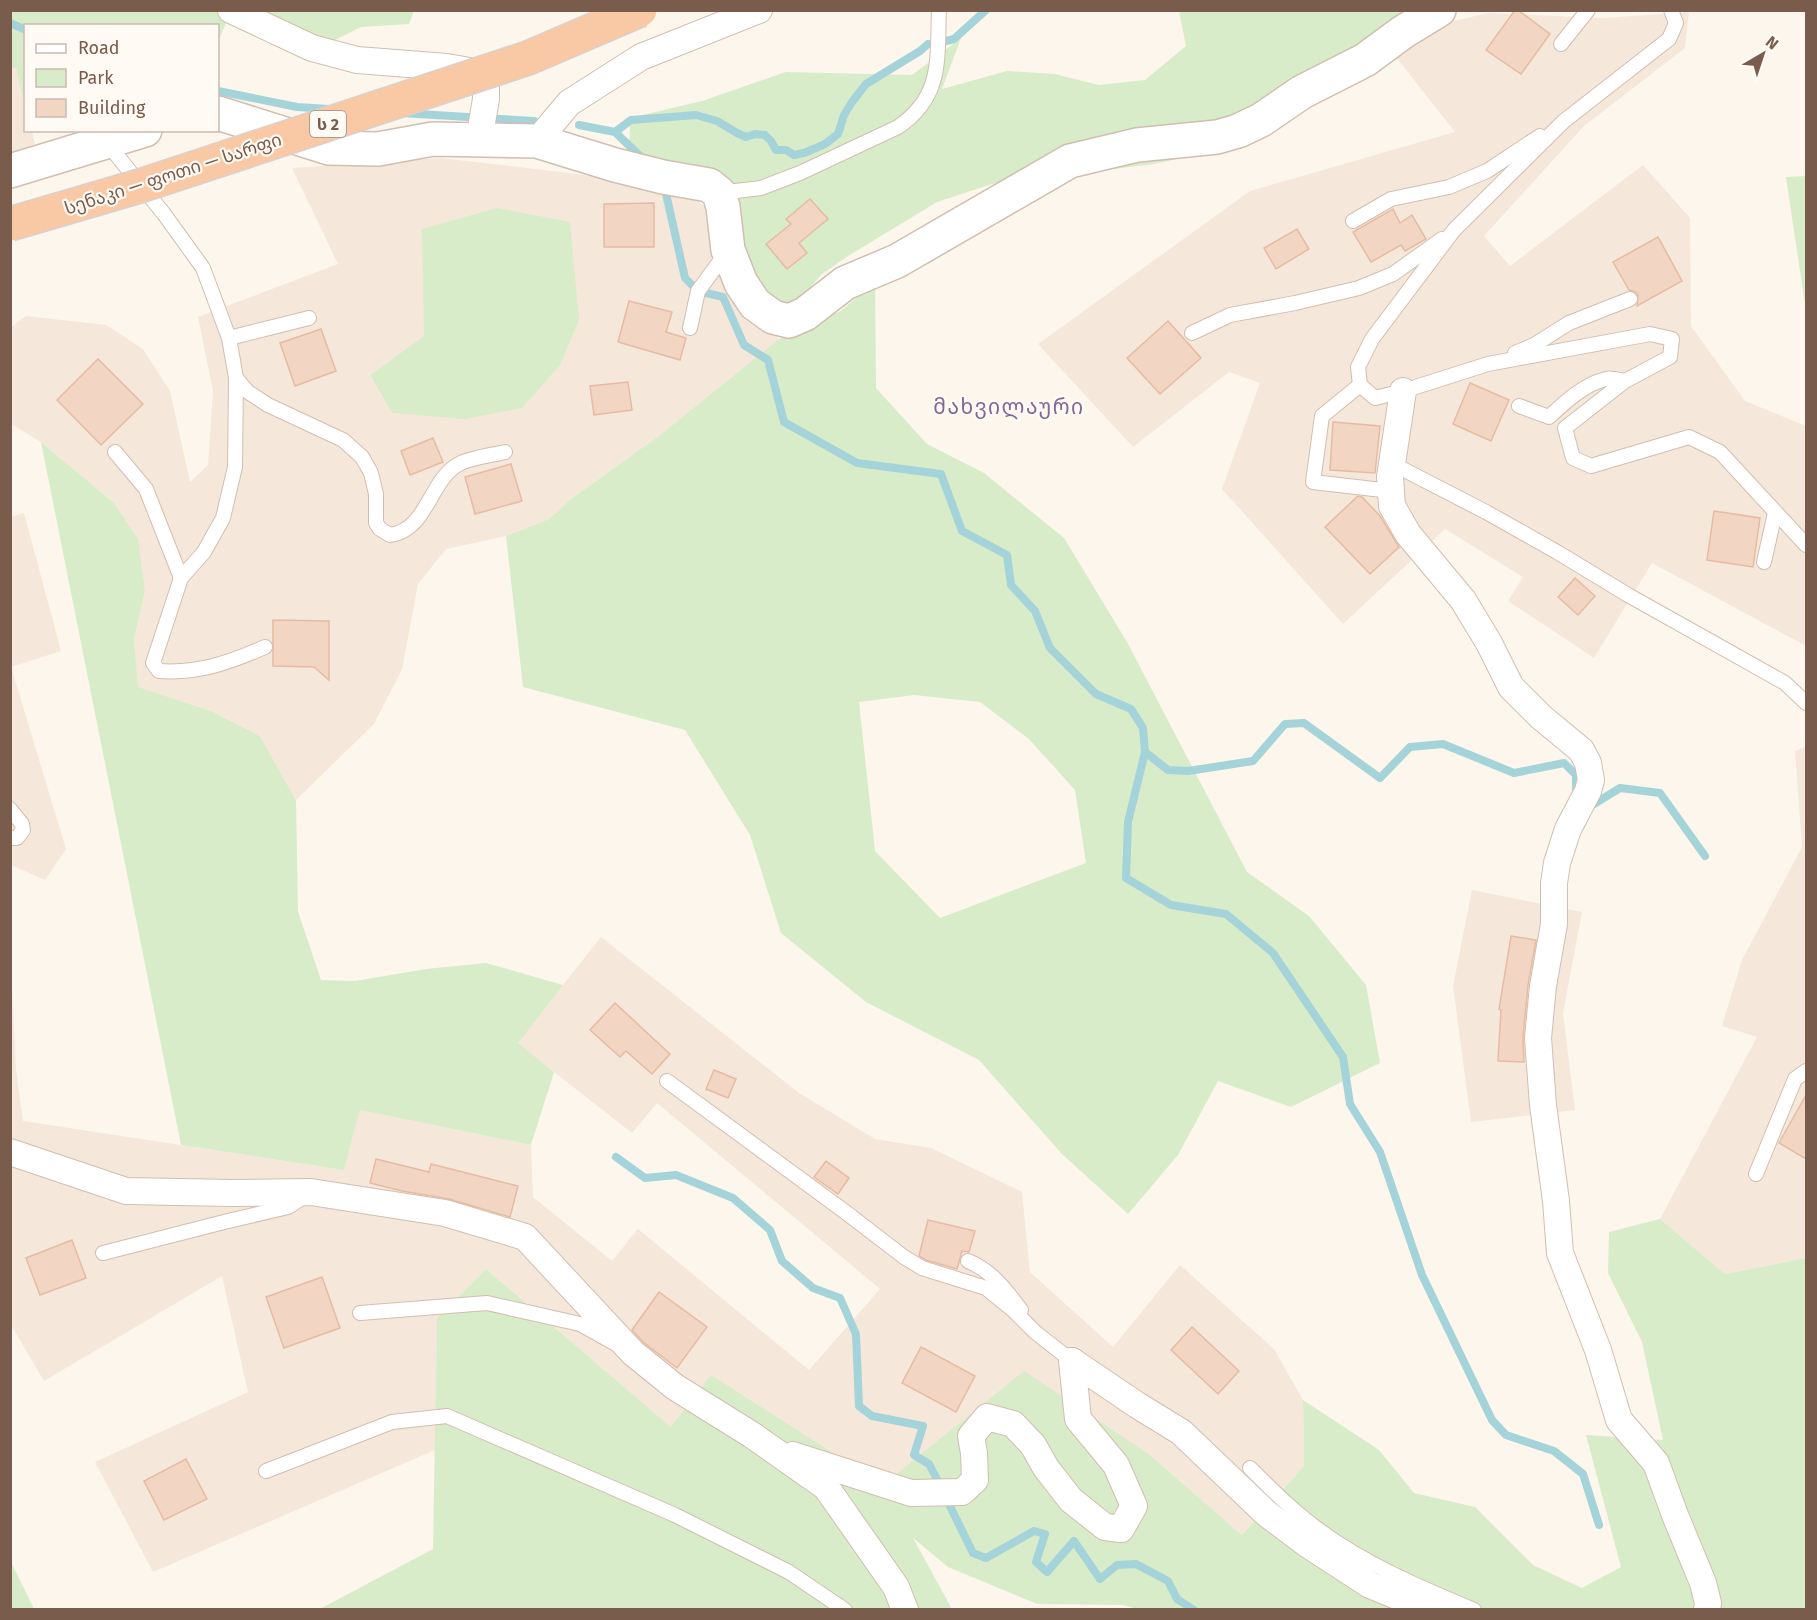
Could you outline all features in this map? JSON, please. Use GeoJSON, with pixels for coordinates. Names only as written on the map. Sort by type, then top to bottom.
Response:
{"type":"FeatureCollection","features":[{"type":"Feature","properties":{"kind":"highway","name":"სენაკი — ფოთი — სარფი"},"geometry":{"type":"LineString","coordinates":[[10,224],[143,185],[528,58],[640,10]]}},
{"type":"Feature","properties":{"kind":"street"},"geometry":{"type":"LineString","coordinates":[[231,10],[312,48],[357,60],[447,67],[475,72],[486,83],[481,132]]}},
{"type":"Feature","properties":{"kind":"street"},"geometry":{"type":"LineString","coordinates":[[537,141],[569,103],[641,57],[759,10]]}},
{"type":"Feature","properties":{"kind":"street"},"geometry":{"type":"LineString","coordinates":[[219,113],[329,148],[378,149],[481,132],[537,141],[615,165],[709,185],[719,194],[723,207],[728,250],[741,283],[755,304],[773,317],[789,321],[806,314],[845,283],[897,261],[1070,161],[1137,145],[1217,137],[1238,131],[1261,120],[1302,92],[1365,60],[1403,32],[1439,10]]}},
{"type":"Feature","properties":{"kind":"street"},"geometry":{"type":"LineString","coordinates":[[10,171],[138,132]]}},
{"type":"Feature","properties":{"kind":"street"},"geometry":{"type":"LineString","coordinates":[[1403,391],[1391,463],[1392,506],[1408,534],[1463,600],[1489,643],[1511,687],[1541,717],[1581,750],[1588,763],[1591,780],[1588,791],[1568,830],[1557,863],[1554,883],[1554,924],[1543,986],[1538,1038],[1543,1106],[1556,1201],[1560,1253],[1598,1350],[1619,1420],[1656,1463],[1674,1515],[1703,1583],[1708,1603],[1707,1610]]}},
{"type":"Feature","properties":{"kind":"street"},"geometry":{"type":"LineString","coordinates":[[10,1152],[126,1191],[311,1192],[445,1214],[525,1237],[633,1353],[675,1387],[826,1487],[896,1587],[905,1610]]}},
{"type":"Feature","properties":{"kind":"street"},"geometry":{"type":"LineString","coordinates":[[770,1448],[911,1493],[962,1492],[975,1480],[971,1436],[987,1417],[1013,1424],[1033,1445],[1046,1468],[1071,1500],[1105,1527],[1121,1529],[1134,1506],[1116,1465],[1078,1419],[1072,1361]]}},
{"type":"Feature","properties":{"kind":"street"},"geometry":{"type":"LineString","coordinates":[[1072,1361],[1137,1406],[1181,1432],[1267,1514],[1307,1544],[1370,1585],[1419,1605],[1449,1610]]}},
{"type":"Feature","properties":{"kind":"lane"},"geometry":{"type":"LineString","coordinates":[[719,194],[760,188],[800,173],[898,127],[912,117],[932,88],[937,62],[939,10]]}},
{"type":"Feature","properties":{"kind":"lane"},"geometry":{"type":"LineString","coordinates":[[1561,44],[1587,10]]}},
{"type":"Feature","properties":{"kind":"lane"},"geometry":{"type":"LineString","coordinates":[[1353,221],[1391,199],[1449,187],[1487,171],[1564,121],[1669,39],[1676,23],[1671,10]]}},
{"type":"Feature","properties":{"kind":"lane"},"geometry":{"type":"LineString","coordinates":[[1564,121],[1454,230],[1372,339],[1358,367],[1360,385],[1375,398],[1488,364],[1534,345],[1569,322],[1630,299]]}},
{"type":"Feature","properties":{"kind":"lane"},"geometry":{"type":"LineString","coordinates":[[106,142],[164,214],[203,268],[229,338],[236,378],[235,467],[223,518],[204,552],[181,578],[153,663],[159,670],[179,672],[225,664],[265,647]]}},
{"type":"Feature","properties":{"kind":"lane"},"geometry":{"type":"LineString","coordinates":[[1192,333],[1230,315],[1359,288],[1393,274],[1454,230]]}},
{"type":"Feature","properties":{"kind":"lane"},"geometry":{"type":"LineString","coordinates":[[690,328],[698,291],[728,250]]}},
{"type":"Feature","properties":{"kind":"lane"},"geometry":{"type":"LineString","coordinates":[[229,338],[309,318]]}},
{"type":"Feature","properties":{"kind":"lane"},"geometry":{"type":"LineString","coordinates":[[1488,364],[1650,334],[1672,339],[1670,357],[1625,381],[1565,428],[1573,458],[1591,466],[1689,437],[1720,452],[1806,545]]}},
{"type":"Feature","properties":{"kind":"lane"},"geometry":{"type":"LineString","coordinates":[[236,378],[248,392],[268,405],[343,440],[362,457],[371,473],[376,494],[375,523],[390,535],[402,534],[419,518],[445,476],[459,464],[505,452]]}},
{"type":"Feature","properties":{"kind":"lane"},"geometry":{"type":"LineString","coordinates":[[1519,406],[1549,417],[1564,403],[1597,382],[1607,378],[1625,381]]}},
{"type":"Feature","properties":{"kind":"lane"},"geometry":{"type":"LineString","coordinates":[[1360,385],[1322,416],[1313,482],[1391,491]]}},
{"type":"Feature","properties":{"kind":"lane"},"geometry":{"type":"LineString","coordinates":[[116,452],[146,489],[181,578]]}},
{"type":"Feature","properties":{"kind":"lane"},"geometry":{"type":"LineString","coordinates":[[1391,463],[1557,552],[1628,595],[1785,682],[1806,703]]}},
{"type":"Feature","properties":{"kind":"lane"},"geometry":{"type":"LineString","coordinates":[[1764,562],[1775,513]]}},
{"type":"Feature","properties":{"kind":"lane"},"geometry":{"type":"LineString","coordinates":[[10,809],[22,824],[23,830],[17,838],[10,838]]}},
{"type":"Feature","properties":{"kind":"lane"},"geometry":{"type":"LineString","coordinates":[[1756,1174],[1795,1079],[1806,1071]]}},
{"type":"Feature","properties":{"kind":"lane"},"geometry":{"type":"LineString","coordinates":[[667,1081],[904,1257],[922,1268],[986,1288],[1035,1332],[1072,1361]]}},
{"type":"Feature","properties":{"kind":"lane"},"geometry":{"type":"LineString","coordinates":[[103,1253],[288,1207],[311,1192]]}},
{"type":"Feature","properties":{"kind":"lane"},"geometry":{"type":"LineString","coordinates":[[968,1261],[981,1267],[1002,1285],[1035,1332]]}},
{"type":"Feature","properties":{"kind":"lane"},"geometry":{"type":"LineString","coordinates":[[360,1313],[487,1303],[580,1324],[633,1353]]}},
{"type":"Feature","properties":{"kind":"lane"},"geometry":{"type":"LineString","coordinates":[[266,1471],[392,1422],[447,1416],[675,1515],[789,1572],[845,1610]]}},
{"type":"Feature","properties":{"kind":"lane"},"geometry":{"type":"LineString","coordinates":[[1250,1468],[1283,1501],[1317,1528],[1378,1567],[1474,1610]]}},
{"type":"Feature","properties":{"kind":"shaded area"},"geometry":{"type":"Polygon","coordinates":[[[1689,12],[1685,48],[1584,126],[1484,236],[1510,266],[1643,165],[1690,218],[1691,326],[1745,401],[1806,426],[1806,646],[1652,563],[1594,658],[1508,601],[1523,577],[1445,529],[1343,624],[1222,489],[1260,383],[1229,372],[1133,447],[1038,344],[1250,191],[1455,132],[1396,57],[1437,25],[1488,13],[1603,18],[1689,12]]]}},
{"type":"Feature","properties":{"kind":"shaded area"},"geometry":{"type":"Polygon","coordinates":[[[16,68],[24,102],[24,132],[32,132],[35,144],[11,153],[11,69],[16,68]]]}},
{"type":"Feature","properties":{"kind":"shaded area"},"geometry":{"type":"Polygon","coordinates":[[[441,158],[686,190],[704,206],[710,236],[739,303],[779,339],[660,435],[571,499],[549,519],[506,536],[446,549],[418,584],[402,669],[374,724],[296,800],[260,736],[211,711],[137,687],[134,640],[145,591],[113,502],[41,442],[11,424],[10,328],[26,316],[106,325],[143,349],[170,391],[190,482],[208,465],[213,391],[198,317],[338,264],[292,168],[441,158]],[[424,336],[370,375],[392,413],[424,336]]]}},
{"type":"Feature","properties":{"kind":"shaded area"},"geometry":{"type":"Polygon","coordinates":[[[24,513],[61,651],[11,667],[66,849],[45,880],[11,865],[10,517],[24,513]]]}},
{"type":"Feature","properties":{"kind":"shaded area"},"geometry":{"type":"Polygon","coordinates":[[[1806,747],[1806,1258],[1725,1274],[1660,1219],[1757,1037],[1722,1026],[1742,960],[1802,847],[1795,751],[1806,747]]]}},
{"type":"Feature","properties":{"kind":"shaded area"},"geometry":{"type":"Polygon","coordinates":[[[1472,890],[1582,912],[1563,1013],[1575,1110],[1471,1122],[1453,986],[1472,890]]]}},
{"type":"Feature","properties":{"kind":"shaded area"},"geometry":{"type":"Polygon","coordinates":[[[601,937],[799,1093],[875,1139],[931,1148],[1022,1192],[1030,1272],[1113,1347],[1180,1265],[1274,1349],[1303,1400],[1304,1466],[1242,1535],[1150,1455],[883,1485],[671,1427],[486,1269],[437,1318],[435,1450],[153,1572],[95,1462],[248,1392],[222,1276],[44,1381],[11,1325],[11,986],[16,1070],[23,1121],[344,1170],[360,1110],[531,1145],[533,1197],[612,1261],[638,1229],[809,1370],[880,1289],[657,1103],[632,1133],[517,1043],[601,937]]]}},
{"type":"Feature","properties":{"kind":"green space"},"geometry":{"type":"Polygon","coordinates":[[[11,11],[231,11],[219,40],[219,24],[24,24],[24,102],[16,68],[11,69],[11,11]]]}},
{"type":"Feature","properties":{"kind":"green space"},"geometry":{"type":"Polygon","coordinates":[[[231,11],[414,11],[409,24],[361,27],[299,58],[231,11]]]}},
{"type":"Feature","properties":{"kind":"green space"},"geometry":{"type":"Polygon","coordinates":[[[1179,11],[1415,11],[1214,151],[1154,164],[992,184],[937,202],[821,275],[797,303],[771,303],[751,290],[719,193],[629,166],[630,118],[702,101],[786,72],[912,75],[961,38],[942,89],[1007,71],[1055,74],[1099,85],[1145,80],[1186,46],[1179,11]]]}},
{"type":"Feature","properties":{"kind":"green space"},"geometry":{"type":"Polygon","coordinates":[[[1806,176],[1806,311],[1786,177],[1806,176]]]}},
{"type":"Feature","properties":{"kind":"green space"},"geometry":{"type":"Polygon","coordinates":[[[497,208],[570,222],[579,320],[560,365],[522,408],[465,419],[392,413],[370,375],[424,336],[422,229],[497,208]]]}},
{"type":"Feature","properties":{"kind":"green space"},"geometry":{"type":"Polygon","coordinates":[[[875,281],[876,388],[927,444],[984,473],[1064,538],[1127,642],[1247,872],[1309,916],[1366,985],[1380,1063],[1291,1107],[1218,1081],[1178,1155],[1128,1214],[1062,1154],[979,1060],[866,1002],[781,933],[750,835],[685,730],[523,687],[506,536],[549,519],[571,499],[660,435],[779,339],[841,311],[875,281]],[[914,695],[859,702],[875,851],[940,918],[1086,863],[1075,790],[1029,739],[980,702],[914,695]]]}},
{"type":"Feature","properties":{"kind":"green space"},"geometry":{"type":"Polygon","coordinates":[[[41,442],[113,502],[138,539],[145,591],[134,640],[138,687],[211,711],[260,736],[296,800],[298,912],[321,980],[355,981],[426,969],[486,963],[563,985],[518,1043],[554,1072],[531,1145],[360,1110],[344,1170],[181,1145],[41,442]]]}},
{"type":"Feature","properties":{"kind":"green space"},"geometry":{"type":"Polygon","coordinates":[[[1660,1219],[1725,1274],[1806,1258],[1806,1609],[1141,1610],[1123,1605],[1037,1604],[948,1567],[913,1538],[952,1609],[318,1610],[433,1549],[437,1318],[486,1269],[671,1427],[711,1375],[883,1485],[1024,1371],[1150,1455],[1242,1535],[1304,1466],[1303,1400],[1379,1450],[1414,1493],[1475,1507],[1533,1565],[1582,1588],[1621,1567],[1586,1435],[1663,1440],[1642,1342],[1608,1273],[1609,1232],[1660,1219]]]}},
{"type":"Feature","properties":{"kind":"green space"},"geometry":{"type":"Polygon","coordinates":[[[11,1562],[34,1609],[11,1609],[11,1562]]]}},
{"type":"Feature","properties":{"kind":"building"},"geometry":{"type":"Polygon","coordinates":[[[1515,10],[1550,34],[1521,74],[1486,50],[1515,10]]]}},
{"type":"Feature","properties":{"kind":"building"},"geometry":{"type":"Polygon","coordinates":[[[810,199],[828,219],[799,243],[807,253],[787,269],[766,244],[791,224],[786,219],[810,199]]]}},
{"type":"Feature","properties":{"kind":"building"},"geometry":{"type":"Polygon","coordinates":[[[654,203],[654,247],[604,247],[604,204],[654,203]]]}},
{"type":"Feature","properties":{"kind":"building"},"geometry":{"type":"Polygon","coordinates":[[[1393,209],[1400,223],[1412,215],[1426,239],[1405,251],[1401,245],[1371,262],[1353,232],[1393,209]]]}},
{"type":"Feature","properties":{"kind":"building"},"geometry":{"type":"Polygon","coordinates":[[[1297,229],[1309,249],[1276,269],[1264,248],[1297,229]]]}},
{"type":"Feature","properties":{"kind":"building"},"geometry":{"type":"Polygon","coordinates":[[[1658,237],[1682,281],[1637,306],[1638,295],[1629,290],[1613,262],[1658,237]]]}},
{"type":"Feature","properties":{"kind":"building"},"geometry":{"type":"Polygon","coordinates":[[[629,301],[672,312],[666,332],[686,338],[680,360],[618,342],[629,301]]]}},
{"type":"Feature","properties":{"kind":"building"},"geometry":{"type":"Polygon","coordinates":[[[1168,321],[1201,358],[1160,394],[1127,358],[1168,321]]]}},
{"type":"Feature","properties":{"kind":"building"},"geometry":{"type":"Polygon","coordinates":[[[321,329],[336,371],[295,386],[280,343],[321,329]]]}},
{"type":"Feature","properties":{"kind":"building"},"geometry":{"type":"Polygon","coordinates":[[[98,359],[143,404],[101,445],[57,400],[98,359]]]}},
{"type":"Feature","properties":{"kind":"building"},"geometry":{"type":"Polygon","coordinates":[[[628,382],[632,410],[594,415],[590,386],[628,382]]]}},
{"type":"Feature","properties":{"kind":"building"},"geometry":{"type":"Polygon","coordinates":[[[1470,383],[1509,400],[1491,441],[1453,424],[1470,383]]]}},
{"type":"Feature","properties":{"kind":"building"},"geometry":{"type":"Polygon","coordinates":[[[1333,422],[1380,426],[1375,473],[1330,470],[1333,422]]]}},
{"type":"Feature","properties":{"kind":"building"},"geometry":{"type":"Polygon","coordinates":[[[433,438],[443,462],[410,475],[401,451],[433,438]]]}},
{"type":"Feature","properties":{"kind":"building"},"geometry":{"type":"Polygon","coordinates":[[[511,464],[522,501],[475,514],[465,477],[511,464]]]}},
{"type":"Feature","properties":{"kind":"building"},"geometry":{"type":"Polygon","coordinates":[[[1358,496],[1362,497],[1380,516],[1399,547],[1370,574],[1325,527],[1358,496]]]}},
{"type":"Feature","properties":{"kind":"building"},"geometry":{"type":"Polygon","coordinates":[[[1714,511],[1760,518],[1753,567],[1707,560],[1714,511]]]}},
{"type":"Feature","properties":{"kind":"building"},"geometry":{"type":"Polygon","coordinates":[[[1575,578],[1595,596],[1578,615],[1558,597],[1575,578]]]}},
{"type":"Feature","properties":{"kind":"building"},"geometry":{"type":"Polygon","coordinates":[[[273,620],[329,621],[329,680],[314,667],[273,666],[273,620]]]}},
{"type":"Feature","properties":{"kind":"building"},"geometry":{"type":"Polygon","coordinates":[[[1511,936],[1536,940],[1528,985],[1523,1037],[1524,1062],[1498,1061],[1501,1010],[1499,1009],[1511,936]]]}},
{"type":"Feature","properties":{"kind":"building"},"geometry":{"type":"Polygon","coordinates":[[[615,1003],[670,1054],[652,1074],[626,1051],[620,1057],[590,1030],[615,1003]]]}},
{"type":"Feature","properties":{"kind":"building"},"geometry":{"type":"Polygon","coordinates":[[[714,1070],[736,1079],[728,1098],[706,1089],[714,1070]]]}},
{"type":"Feature","properties":{"kind":"building"},"geometry":{"type":"Polygon","coordinates":[[[1806,1095],[1806,1159],[1779,1143],[1806,1095]]]}},
{"type":"Feature","properties":{"kind":"building"},"geometry":{"type":"Polygon","coordinates":[[[376,1159],[429,1172],[431,1164],[518,1186],[510,1217],[449,1199],[370,1183],[376,1159]]]}},
{"type":"Feature","properties":{"kind":"building"},"geometry":{"type":"Polygon","coordinates":[[[826,1161],[849,1178],[838,1194],[814,1177],[826,1161]]]}},
{"type":"Feature","properties":{"kind":"building"},"geometry":{"type":"Polygon","coordinates":[[[928,1220],[975,1231],[969,1252],[962,1251],[957,1269],[919,1256],[928,1220]]]}},
{"type":"Feature","properties":{"kind":"building"},"geometry":{"type":"Polygon","coordinates":[[[72,1240],[86,1278],[40,1295],[26,1258],[72,1240]]]}},
{"type":"Feature","properties":{"kind":"building"},"geometry":{"type":"Polygon","coordinates":[[[322,1277],[340,1328],[284,1348],[266,1297],[322,1277]]]}},
{"type":"Feature","properties":{"kind":"building"},"geometry":{"type":"Polygon","coordinates":[[[659,1292],[707,1327],[677,1368],[643,1342],[632,1330],[659,1292]]]}},
{"type":"Feature","properties":{"kind":"building"},"geometry":{"type":"Polygon","coordinates":[[[1192,1327],[1239,1371],[1218,1394],[1171,1350],[1192,1327]]]}},
{"type":"Feature","properties":{"kind":"building"},"geometry":{"type":"Polygon","coordinates":[[[921,1347],[975,1376],[956,1412],[902,1383],[921,1347]]]}},
{"type":"Feature","properties":{"kind":"building"},"geometry":{"type":"Polygon","coordinates":[[[186,1459],[207,1499],[164,1520],[144,1481],[186,1459]]]}},
{"type":"Feature","properties":{"kind":"waterway"},"geometry":{"type":"LineString","coordinates":[[946,41],[954,39],[986,10]]}},
{"type":"Feature","properties":{"kind":"waterway"},"geometry":{"type":"LineString","coordinates":[[10,23],[24,29]]}},
{"type":"Feature","properties":{"kind":"waterway"},"geometry":{"type":"LineString","coordinates":[[615,132],[631,120],[696,115],[717,121],[746,137],[755,134],[765,135],[776,150],[786,150],[794,155],[804,153],[825,144],[838,134],[844,115],[866,84],[928,44]]}},
{"type":"Feature","properties":{"kind":"waterway"},"geometry":{"type":"LineString","coordinates":[[219,91],[297,107],[329,109]]}},
{"type":"Feature","properties":{"kind":"waterway"},"geometry":{"type":"LineString","coordinates":[[401,113],[534,121]]}},
{"type":"Feature","properties":{"kind":"waterway"},"geometry":{"type":"LineString","coordinates":[[579,125],[615,132],[644,160]]}},
{"type":"Feature","properties":{"kind":"waterway"},"geometry":{"type":"LineString","coordinates":[[664,185],[685,278],[698,291],[723,297],[744,345],[768,360],[784,422],[857,463],[941,474],[962,531],[1007,555],[1011,585],[1035,611],[1050,648],[1096,694],[1131,709],[1143,728],[1145,752],[1128,822],[1126,878],[1171,905],[1226,914],[1273,953],[1343,1057],[1350,1104],[1380,1152],[1422,1275],[1492,1420],[1506,1435],[1554,1451],[1583,1474],[1599,1525]]}},
{"type":"Feature","properties":{"kind":"waterway"},"geometry":{"type":"LineString","coordinates":[[1145,752],[1168,770],[1188,771],[1253,761],[1285,724],[1304,723],[1380,778],[1410,747],[1443,744],[1514,773],[1564,763],[1576,775],[1576,792],[1579,794]]}},
{"type":"Feature","properties":{"kind":"waterway"},"geometry":{"type":"LineString","coordinates":[[1589,800],[1594,804],[1620,788],[1660,793],[1705,856]]}},
{"type":"Feature","properties":{"kind":"waterway"},"geometry":{"type":"LineString","coordinates":[[616,1157],[645,1178],[676,1175],[733,1198],[770,1230],[782,1261],[813,1288],[840,1298],[856,1334],[859,1406],[872,1416],[923,1426],[914,1455],[929,1464],[941,1487]]}},
{"type":"Feature","properties":{"kind":"waterway"},"geometry":{"type":"LineString","coordinates":[[946,1498],[973,1553],[986,1558],[1034,1531],[1045,1534],[1036,1562],[1047,1572],[1074,1541],[1100,1579],[1117,1565],[1136,1564],[1168,1581],[1177,1599],[1194,1610]]}},
{"type":"Feature","properties":{"kind":"district","name":"მახვილაური"},"geometry":{"type":"Point","coordinates":[1009,407]}}]}
